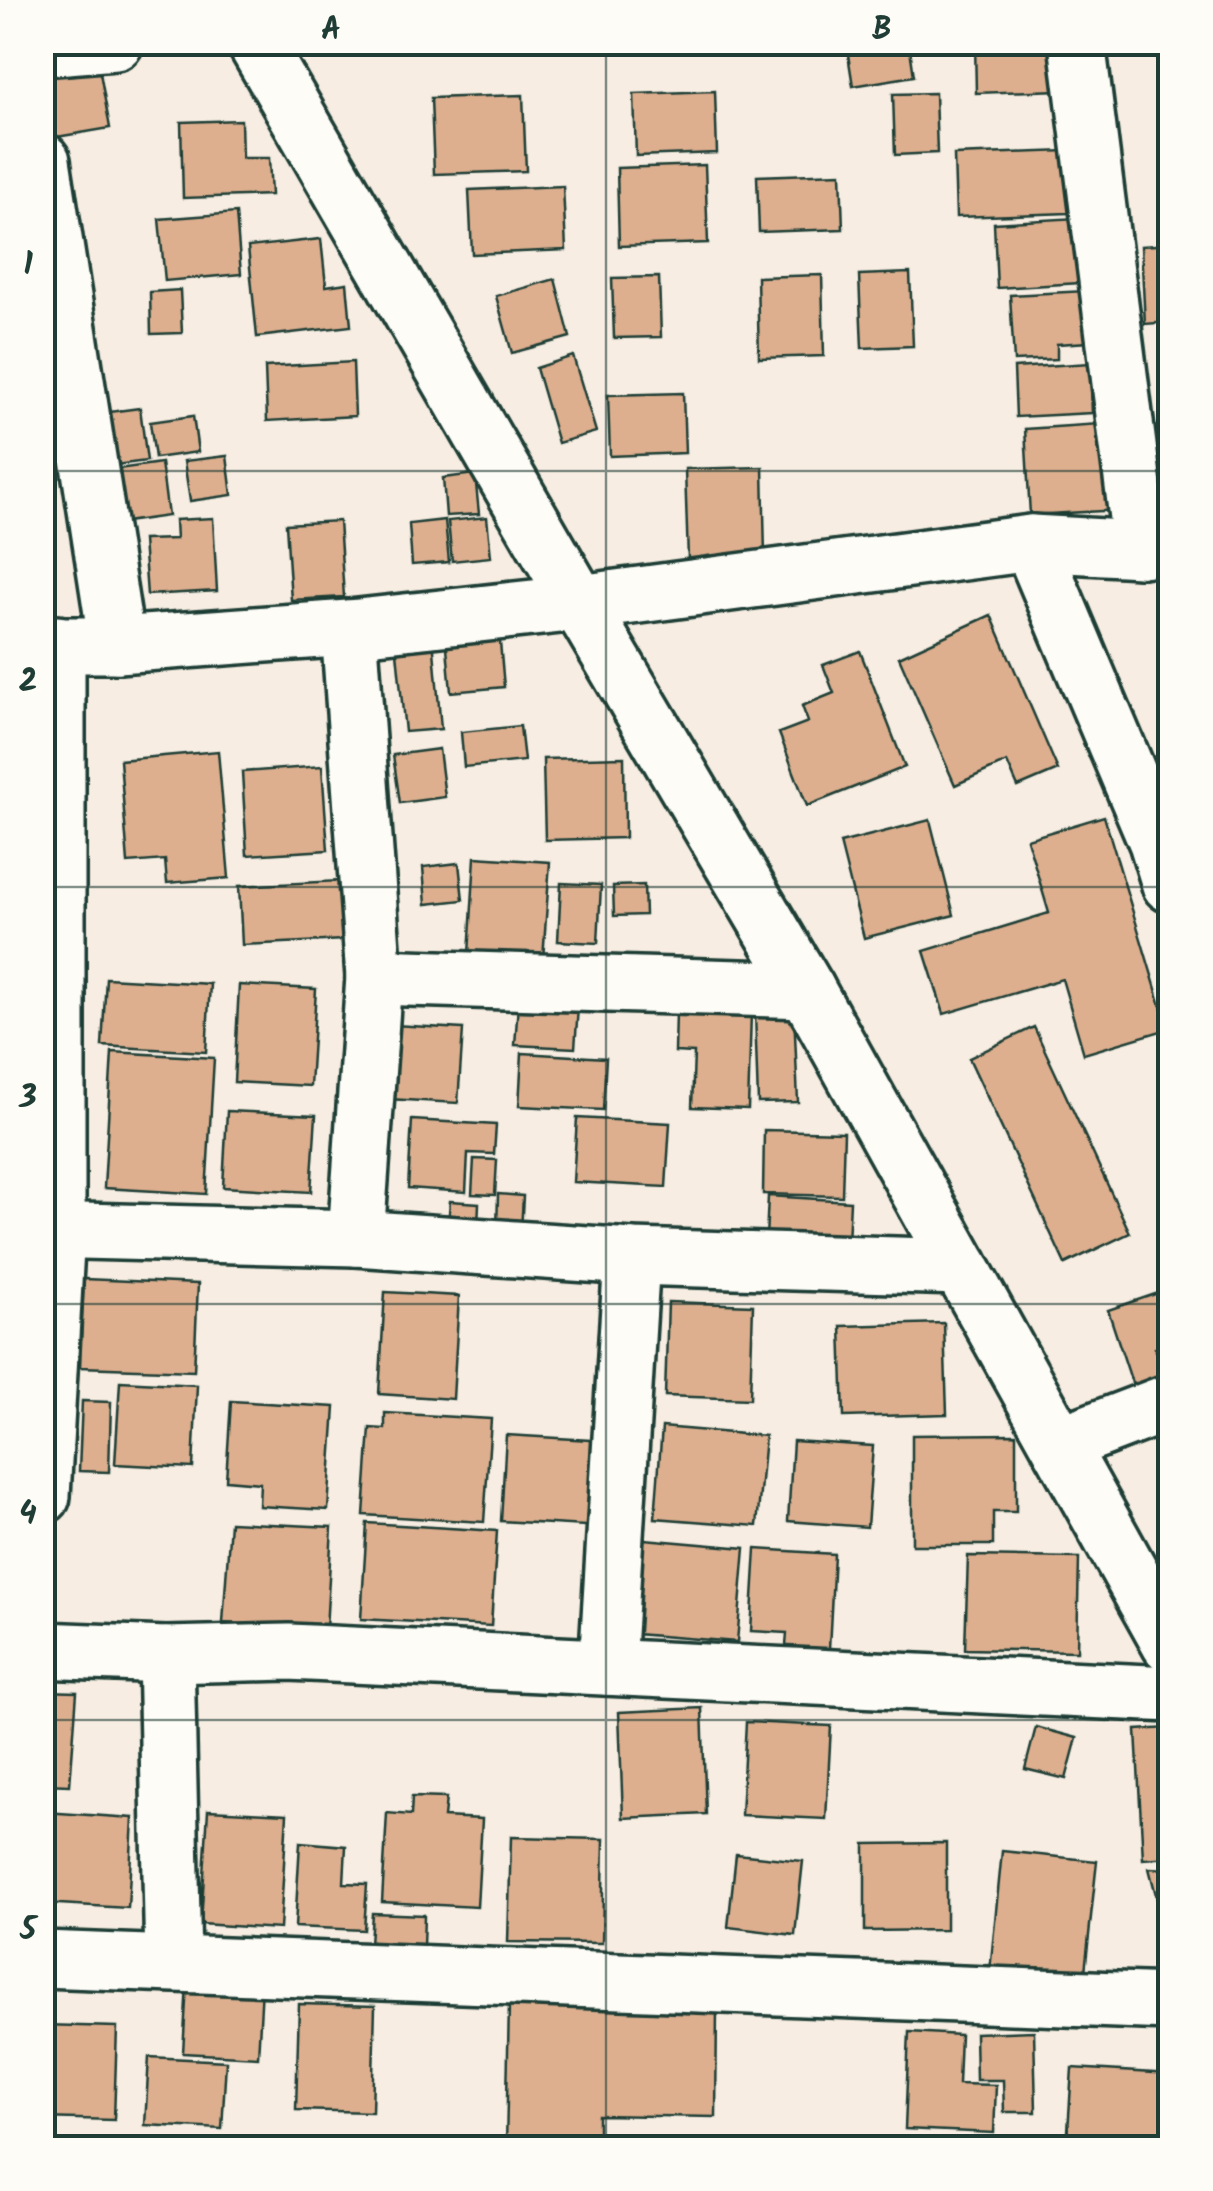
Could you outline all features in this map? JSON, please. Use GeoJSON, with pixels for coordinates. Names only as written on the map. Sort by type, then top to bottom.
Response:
{"type":"FeatureCollection","features":[{"type":"Feature","properties":{"kind":"street"},"geometry":{"type":"LineString","coordinates":[[42,48],[115,42]]}},
{"type":"Feature","properties":{"kind":"street"},"geometry":{"type":"LineString","coordinates":[[256,42],[578,603],[807,990],[1170,1644]]}},
{"type":"Feature","properties":{"kind":"street"},"geometry":{"type":"LineString","coordinates":[[42,1496],[50,1230],[50,644],[117,645],[349,628],[578,603],[1031,543],[1156,547],[1077,42]]}},
{"type":"Feature","properties":{"kind":"street"},"geometry":{"type":"LineString","coordinates":[[42,161],[117,645]]}},
{"type":"Feature","properties":{"kind":"street"},"geometry":{"type":"LineString","coordinates":[[1031,543],[1157,842],[1170,884]]}},
{"type":"Feature","properties":{"kind":"street"},"geometry":{"type":"LineString","coordinates":[[349,628],[374,977],[356,1238]]}},
{"type":"Feature","properties":{"kind":"street"},"geometry":{"type":"LineString","coordinates":[[374,977],[807,990]]}},
{"type":"Feature","properties":{"kind":"street"},"geometry":{"type":"LineString","coordinates":[[50,1230],[356,1238],[632,1257],[961,1267]]}},
{"type":"Feature","properties":{"kind":"street"},"geometry":{"type":"LineString","coordinates":[[608,1666],[632,1257]]}},
{"type":"Feature","properties":{"kind":"street"},"geometry":{"type":"LineString","coordinates":[[1060,1444],[1170,1402]]}},
{"type":"Feature","properties":{"kind":"street"},"geometry":{"type":"LineString","coordinates":[[42,1650],[166,1656],[289,1652],[1170,1694]]}},
{"type":"Feature","properties":{"kind":"street"},"geometry":{"type":"LineString","coordinates":[[166,1656],[172,1963]]}},
{"type":"Feature","properties":{"kind":"street"},"geometry":{"type":"LineString","coordinates":[[42,1959],[1170,2002]]}},
{"type":"Feature","properties":{"kind":"building"},"geometry":{"type":"Polygon","coordinates":[[[846,42],[909,42],[914,76],[853,86],[846,42]]]}},
{"type":"Feature","properties":{"kind":"building"},"geometry":{"type":"Polygon","coordinates":[[[975,42],[1058,42],[1060,90],[976,93],[975,42]]]}},
{"type":"Feature","properties":{"kind":"building"},"geometry":{"type":"Polygon","coordinates":[[[1155,42],[1170,42],[1170,125],[1168,125],[1155,42]]]}},
{"type":"Feature","properties":{"kind":"building"},"geometry":{"type":"Polygon","coordinates":[[[97,56],[110,128],[45,139],[42,66],[97,56]]]}},
{"type":"Feature","properties":{"kind":"building"},"geometry":{"type":"Polygon","coordinates":[[[715,91],[717,153],[636,156],[634,94],[715,91]]]}},
{"type":"Feature","properties":{"kind":"building"},"geometry":{"type":"Polygon","coordinates":[[[935,93],[937,153],[895,155],[893,94],[935,93]]]}},
{"type":"Feature","properties":{"kind":"building"},"geometry":{"type":"Polygon","coordinates":[[[523,95],[526,171],[434,174],[431,98],[523,95]]]}},
{"type":"Feature","properties":{"kind":"building"},"geometry":{"type":"Polygon","coordinates":[[[241,120],[242,158],[269,158],[271,195],[183,198],[181,122],[241,120]]]}},
{"type":"Feature","properties":{"kind":"building"},"geometry":{"type":"Polygon","coordinates":[[[1067,151],[1069,213],[956,217],[954,155],[1067,151]]]}},
{"type":"Feature","properties":{"kind":"building"},"geometry":{"type":"Polygon","coordinates":[[[705,165],[708,243],[619,246],[617,168],[705,165]]]}},
{"type":"Feature","properties":{"kind":"building"},"geometry":{"type":"Polygon","coordinates":[[[841,173],[843,229],[759,232],[757,176],[841,173]]]}},
{"type":"Feature","properties":{"kind":"building"},"geometry":{"type":"Polygon","coordinates":[[[563,186],[566,250],[472,254],[469,190],[563,186]]]}},
{"type":"Feature","properties":{"kind":"building"},"geometry":{"type":"Polygon","coordinates":[[[236,213],[241,274],[165,281],[159,219],[236,213]]]}},
{"type":"Feature","properties":{"kind":"building"},"geometry":{"type":"Polygon","coordinates":[[[1077,218],[1080,283],[997,288],[994,223],[1077,218]]]}},
{"type":"Feature","properties":{"kind":"building"},"geometry":{"type":"Polygon","coordinates":[[[321,239],[326,286],[347,283],[351,326],[257,337],[248,247],[321,239]]]}},
{"type":"Feature","properties":{"kind":"building"},"geometry":{"type":"Polygon","coordinates":[[[1170,244],[1170,322],[1145,324],[1141,246],[1170,244]]]}},
{"type":"Feature","properties":{"kind":"building"},"geometry":{"type":"Polygon","coordinates":[[[910,273],[913,346],[862,348],[859,275],[910,273]]]}},
{"type":"Feature","properties":{"kind":"building"},"geometry":{"type":"Polygon","coordinates":[[[822,275],[824,356],[759,358],[757,277],[822,275]]]}},
{"type":"Feature","properties":{"kind":"building"},"geometry":{"type":"Polygon","coordinates":[[[659,277],[661,337],[614,338],[612,278],[659,277]]]}},
{"type":"Feature","properties":{"kind":"building"},"geometry":{"type":"Polygon","coordinates":[[[555,279],[570,337],[512,353],[496,296],[555,279]]]}},
{"type":"Feature","properties":{"kind":"building"},"geometry":{"type":"Polygon","coordinates":[[[180,290],[182,333],[151,334],[150,292],[180,290]]]}},
{"type":"Feature","properties":{"kind":"building"},"geometry":{"type":"Polygon","coordinates":[[[1086,291],[1089,342],[1057,344],[1057,359],[1014,361],[1010,295],[1086,291]]]}},
{"type":"Feature","properties":{"kind":"building"},"geometry":{"type":"Polygon","coordinates":[[[573,356],[596,432],[558,443],[536,368],[573,356]]]}},
{"type":"Feature","properties":{"kind":"building"},"geometry":{"type":"Polygon","coordinates":[[[353,362],[355,416],[267,421],[265,367],[353,362]]]}},
{"type":"Feature","properties":{"kind":"building"},"geometry":{"type":"Polygon","coordinates":[[[1090,363],[1092,413],[1016,417],[1014,368],[1090,363]]]}},
{"type":"Feature","properties":{"kind":"building"},"geometry":{"type":"Polygon","coordinates":[[[683,393],[685,453],[610,456],[608,395],[683,393]]]}},
{"type":"Feature","properties":{"kind":"building"},"geometry":{"type":"Polygon","coordinates":[[[140,408],[147,461],[115,465],[109,412],[140,408]]]}},
{"type":"Feature","properties":{"kind":"building"},"geometry":{"type":"Polygon","coordinates":[[[193,416],[198,452],[155,458],[150,422],[193,416]]]}},
{"type":"Feature","properties":{"kind":"building"},"geometry":{"type":"Polygon","coordinates":[[[1115,423],[1120,510],[1030,515],[1025,429],[1115,423]]]}},
{"type":"Feature","properties":{"kind":"building"},"geometry":{"type":"Polygon","coordinates":[[[227,456],[232,495],[190,501],[184,461],[227,456]]]}},
{"type":"Feature","properties":{"kind":"building"},"geometry":{"type":"Polygon","coordinates":[[[161,463],[168,516],[125,522],[118,469],[161,463]]]}},
{"type":"Feature","properties":{"kind":"building"},"geometry":{"type":"Polygon","coordinates":[[[763,467],[765,557],[688,560],[685,469],[763,467]]]}},
{"type":"Feature","properties":{"kind":"building"},"geometry":{"type":"Polygon","coordinates":[[[475,474],[479,514],[446,516],[443,478],[475,474]]]}},
{"type":"Feature","properties":{"kind":"building"},"geometry":{"type":"Polygon","coordinates":[[[487,517],[491,557],[452,561],[448,521],[487,517]]]}},
{"type":"Feature","properties":{"kind":"building"},"geometry":{"type":"Polygon","coordinates":[[[213,518],[217,591],[147,595],[143,540],[176,539],[175,520],[213,518]]]}},
{"type":"Feature","properties":{"kind":"building"},"geometry":{"type":"Polygon","coordinates":[[[445,520],[449,562],[412,565],[409,524],[445,520]]]}},
{"type":"Feature","properties":{"kind":"building"},"geometry":{"type":"Polygon","coordinates":[[[339,521],[344,597],[291,600],[286,524],[339,521]]]}},
{"type":"Feature","properties":{"kind":"building"},"geometry":{"type":"Polygon","coordinates":[[[991,615],[1058,770],[1018,787],[1007,762],[955,785],[899,657],[991,615]]]}},
{"type":"Feature","properties":{"kind":"building"},"geometry":{"type":"Polygon","coordinates":[[[499,631],[504,687],[451,692],[446,636],[499,631]]]}},
{"type":"Feature","properties":{"kind":"building"},"geometry":{"type":"Polygon","coordinates":[[[433,639],[441,729],[405,732],[396,642],[433,639]]]}},
{"type":"Feature","properties":{"kind":"building"},"geometry":{"type":"Polygon","coordinates":[[[860,651],[905,767],[807,806],[779,733],[808,722],[802,706],[834,693],[823,665],[860,651]]]}},
{"type":"Feature","properties":{"kind":"building"},"geometry":{"type":"Polygon","coordinates":[[[520,726],[524,761],[464,767],[461,732],[520,726]]]}},
{"type":"Feature","properties":{"kind":"building"},"geometry":{"type":"Polygon","coordinates":[[[439,749],[445,797],[400,803],[393,755],[439,749]]]}},
{"type":"Feature","properties":{"kind":"building"},"geometry":{"type":"Polygon","coordinates":[[[218,751],[229,878],[167,883],[165,860],[128,863],[120,760],[218,751]]]}},
{"type":"Feature","properties":{"kind":"building"},"geometry":{"type":"Polygon","coordinates":[[[624,757],[625,838],[545,840],[543,759],[624,757]]]}},
{"type":"Feature","properties":{"kind":"building"},"geometry":{"type":"Polygon","coordinates":[[[322,766],[328,850],[247,855],[242,772],[322,766]]]}},
{"type":"Feature","properties":{"kind":"building"},"geometry":{"type":"Polygon","coordinates":[[[1104,816],[1168,1029],[1084,1054],[1062,979],[944,1014],[924,951],[1049,913],[1027,839],[1104,816]]]}},
{"type":"Feature","properties":{"kind":"building"},"geometry":{"type":"Polygon","coordinates":[[[930,820],[954,915],[864,938],[840,843],[930,820]]]}},
{"type":"Feature","properties":{"kind":"building"},"geometry":{"type":"Polygon","coordinates":[[[475,857],[550,862],[543,959],[469,954],[475,857]]]}},
{"type":"Feature","properties":{"kind":"building"},"geometry":{"type":"Polygon","coordinates":[[[459,863],[463,900],[426,904],[423,867],[459,863]]]}},
{"type":"Feature","properties":{"kind":"building"},"geometry":{"type":"Polygon","coordinates":[[[340,881],[343,940],[242,945],[239,886],[340,881]]]}},
{"type":"Feature","properties":{"kind":"building"},"geometry":{"type":"Polygon","coordinates":[[[561,883],[601,885],[598,943],[558,941],[561,883]]]}},
{"type":"Feature","properties":{"kind":"building"},"geometry":{"type":"Polygon","coordinates":[[[644,885],[645,915],[614,916],[613,886],[644,885]]]}},
{"type":"Feature","properties":{"kind":"building"},"geometry":{"type":"Polygon","coordinates":[[[106,978],[210,984],[206,1052],[102,1046],[106,978]]]}},
{"type":"Feature","properties":{"kind":"building"},"geometry":{"type":"Polygon","coordinates":[[[239,985],[316,989],[310,1086],[234,1082],[239,985]]]}},
{"type":"Feature","properties":{"kind":"building"},"geometry":{"type":"Polygon","coordinates":[[[518,1004],[578,1007],[575,1048],[515,1045],[518,1004]]]}},
{"type":"Feature","properties":{"kind":"building"},"geometry":{"type":"Polygon","coordinates":[[[676,1011],[751,1013],[748,1109],[692,1107],[694,1053],[675,1052],[676,1011]]]}},
{"type":"Feature","properties":{"kind":"building"},"geometry":{"type":"Polygon","coordinates":[[[794,1011],[798,1102],[758,1103],[755,1012],[794,1011]]]}},
{"type":"Feature","properties":{"kind":"building"},"geometry":{"type":"Polygon","coordinates":[[[393,1025],[463,1029],[458,1103],[388,1099],[393,1025]]]}},
{"type":"Feature","properties":{"kind":"building"},"geometry":{"type":"Polygon","coordinates":[[[1034,1027],[1130,1233],[1065,1264],[969,1058],[1034,1027]]]}},
{"type":"Feature","properties":{"kind":"building"},"geometry":{"type":"Polygon","coordinates":[[[112,1052],[214,1058],[206,1194],[104,1188],[112,1052]]]}},
{"type":"Feature","properties":{"kind":"building"},"geometry":{"type":"Polygon","coordinates":[[[522,1053],[606,1058],[603,1110],[519,1106],[522,1053]]]}},
{"type":"Feature","properties":{"kind":"building"},"geometry":{"type":"Polygon","coordinates":[[[227,1111],[316,1115],[311,1192],[223,1187],[227,1111]]]}},
{"type":"Feature","properties":{"kind":"building"},"geometry":{"type":"Polygon","coordinates":[[[577,1118],[670,1123],[666,1187],[573,1182],[577,1118]]]}},
{"type":"Feature","properties":{"kind":"building"},"geometry":{"type":"Polygon","coordinates":[[[412,1120],[496,1125],[494,1154],[468,1153],[466,1192],[408,1188],[412,1120]]]}},
{"type":"Feature","properties":{"kind":"building"},"geometry":{"type":"Polygon","coordinates":[[[764,1130],[844,1132],[842,1196],[763,1194],[764,1130]]]}},
{"type":"Feature","properties":{"kind":"building"},"geometry":{"type":"Polygon","coordinates":[[[474,1159],[497,1160],[495,1195],[472,1194],[474,1159]]]}},
{"type":"Feature","properties":{"kind":"building"},"geometry":{"type":"Polygon","coordinates":[[[498,1194],[523,1196],[521,1231],[497,1230],[498,1194]]]}},
{"type":"Feature","properties":{"kind":"building"},"geometry":{"type":"Polygon","coordinates":[[[768,1196],[850,1201],[848,1244],[766,1239],[768,1196]]]}},
{"type":"Feature","properties":{"kind":"building"},"geometry":{"type":"Polygon","coordinates":[[[450,1201],[479,1203],[478,1226],[448,1225],[450,1201]]]}},
{"type":"Feature","properties":{"kind":"building"},"geometry":{"type":"Polygon","coordinates":[[[84,1279],[198,1284],[194,1371],[80,1367],[84,1279]]]}},
{"type":"Feature","properties":{"kind":"building"},"geometry":{"type":"Polygon","coordinates":[[[1170,1289],[1170,1343],[1155,1348],[1164,1375],[1133,1386],[1108,1310],[1170,1289]]]}},
{"type":"Feature","properties":{"kind":"building"},"geometry":{"type":"Polygon","coordinates":[[[385,1292],[459,1296],[453,1399],[379,1394],[385,1292]]]}},
{"type":"Feature","properties":{"kind":"building"},"geometry":{"type":"Polygon","coordinates":[[[668,1302],[753,1305],[750,1399],[665,1396],[668,1302]]]}},
{"type":"Feature","properties":{"kind":"building"},"geometry":{"type":"Polygon","coordinates":[[[944,1323],[947,1414],[844,1417],[841,1326],[944,1323]]]}},
{"type":"Feature","properties":{"kind":"building"},"geometry":{"type":"Polygon","coordinates":[[[120,1381],[197,1385],[193,1468],[115,1464],[120,1381]]]}},
{"type":"Feature","properties":{"kind":"building"},"geometry":{"type":"Polygon","coordinates":[[[82,1401],[111,1402],[109,1472],[79,1471],[82,1401]]]}},
{"type":"Feature","properties":{"kind":"building"},"geometry":{"type":"Polygon","coordinates":[[[231,1401],[335,1407],[328,1510],[259,1506],[260,1483],[226,1480],[231,1401]]]}},
{"type":"Feature","properties":{"kind":"building"},"geometry":{"type":"Polygon","coordinates":[[[385,1413],[491,1419],[484,1522],[364,1515],[370,1428],[385,1429],[385,1413]]]}},
{"type":"Feature","properties":{"kind":"building"},"geometry":{"type":"Polygon","coordinates":[[[662,1427],[765,1436],[757,1526],[655,1518],[662,1427]]]}},
{"type":"Feature","properties":{"kind":"building"},"geometry":{"type":"Polygon","coordinates":[[[1016,1434],[1016,1512],[993,1512],[993,1545],[912,1545],[912,1435],[1016,1434]]]}},
{"type":"Feature","properties":{"kind":"building"},"geometry":{"type":"Polygon","coordinates":[[[506,1435],[607,1441],[602,1527],[501,1521],[506,1435]]]}},
{"type":"Feature","properties":{"kind":"building"},"geometry":{"type":"Polygon","coordinates":[[[793,1441],[873,1446],[867,1527],[788,1521],[793,1441]]]}},
{"type":"Feature","properties":{"kind":"building"},"geometry":{"type":"Polygon","coordinates":[[[230,1522],[332,1527],[326,1629],[223,1623],[230,1522]]]}},
{"type":"Feature","properties":{"kind":"building"},"geometry":{"type":"Polygon","coordinates":[[[367,1523],[497,1531],[491,1626],[361,1619],[367,1523]]]}},
{"type":"Feature","properties":{"kind":"building"},"geometry":{"type":"Polygon","coordinates":[[[644,1539],[745,1548],[737,1642],[635,1634],[644,1539]]]}},
{"type":"Feature","properties":{"kind":"building"},"geometry":{"type":"Polygon","coordinates":[[[756,1549],[834,1554],[829,1649],[786,1646],[787,1633],[751,1631],[756,1549]]]}},
{"type":"Feature","properties":{"kind":"building"},"geometry":{"type":"Polygon","coordinates":[[[968,1556],[1079,1558],[1077,1651],[965,1649],[968,1556]]]}},
{"type":"Feature","properties":{"kind":"building"},"geometry":{"type":"Polygon","coordinates":[[[42,1691],[77,1692],[70,1785],[42,1784],[42,1691]]]}},
{"type":"Feature","properties":{"kind":"building"},"geometry":{"type":"Polygon","coordinates":[[[702,1708],[706,1814],[623,1818],[619,1712],[702,1708]]]}},
{"type":"Feature","properties":{"kind":"building"},"geometry":{"type":"Polygon","coordinates":[[[746,1722],[831,1726],[826,1819],[741,1815],[746,1722]]]}},
{"type":"Feature","properties":{"kind":"building"},"geometry":{"type":"Polygon","coordinates":[[[1036,1727],[1077,1738],[1066,1779],[1025,1769],[1036,1727]]]}},
{"type":"Feature","properties":{"kind":"building"},"geometry":{"type":"Polygon","coordinates":[[[1170,1728],[1170,1857],[1143,1859],[1136,1730],[1170,1728]]]}},
{"type":"Feature","properties":{"kind":"building"},"geometry":{"type":"Polygon","coordinates":[[[412,1797],[446,1798],[444,1817],[482,1819],[477,1907],[382,1902],[387,1813],[411,1815],[412,1797]]]}},
{"type":"Feature","properties":{"kind":"building"},"geometry":{"type":"Polygon","coordinates":[[[208,1810],[287,1814],[280,1929],[201,1924],[208,1810]]]}},
{"type":"Feature","properties":{"kind":"building"},"geometry":{"type":"Polygon","coordinates":[[[44,1812],[133,1818],[128,1908],[42,1903],[44,1812]]]}},
{"type":"Feature","properties":{"kind":"building"},"geometry":{"type":"Polygon","coordinates":[[[511,1837],[604,1839],[602,1943],[508,1942],[511,1837]]]}},
{"type":"Feature","properties":{"kind":"building"},"geometry":{"type":"Polygon","coordinates":[[[300,1842],[346,1846],[344,1883],[367,1884],[364,1930],[295,1927],[300,1842]]]}},
{"type":"Feature","properties":{"kind":"building"},"geometry":{"type":"Polygon","coordinates":[[[946,1843],[946,1930],[865,1931],[865,1844],[946,1843]]]}},
{"type":"Feature","properties":{"kind":"building"},"geometry":{"type":"Polygon","coordinates":[[[1002,1851],[1097,1861],[1084,1981],[990,1971],[1002,1851]]]}},
{"type":"Feature","properties":{"kind":"building"},"geometry":{"type":"Polygon","coordinates":[[[736,1854],[803,1861],[795,1935],[728,1927],[736,1854]]]}},
{"type":"Feature","properties":{"kind":"building"},"geometry":{"type":"Polygon","coordinates":[[[1149,1868],[1170,1869],[1170,1949],[1149,1868]]]}},
{"type":"Feature","properties":{"kind":"building"},"geometry":{"type":"Polygon","coordinates":[[[372,1913],[424,1915],[423,1947],[370,1944],[372,1913]]]}},
{"type":"Feature","properties":{"kind":"building"},"geometry":{"type":"Polygon","coordinates":[[[187,1983],[262,1987],[258,2057],[183,2053],[187,1983]]]}},
{"type":"Feature","properties":{"kind":"building"},"geometry":{"type":"Polygon","coordinates":[[[299,2004],[375,2006],[372,2112],[296,2110],[299,2004]]]}},
{"type":"Feature","properties":{"kind":"building"},"geometry":{"type":"Polygon","coordinates":[[[509,2004],[717,2007],[716,2117],[598,2115],[598,2148],[506,2147],[509,2004]]]}},
{"type":"Feature","properties":{"kind":"building"},"geometry":{"type":"Polygon","coordinates":[[[42,2025],[117,2027],[114,2120],[42,2118],[42,2025]]]}},
{"type":"Feature","properties":{"kind":"building"},"geometry":{"type":"Polygon","coordinates":[[[1034,2031],[1036,2112],[1004,2112],[1003,2080],[976,2080],[975,2033],[1034,2031]]]}},
{"type":"Feature","properties":{"kind":"building"},"geometry":{"type":"Polygon","coordinates":[[[909,2032],[960,2035],[958,2084],[996,2085],[994,2133],[905,2129],[909,2032]]]}},
{"type":"Feature","properties":{"kind":"building"},"geometry":{"type":"Polygon","coordinates":[[[149,2057],[226,2061],[222,2129],[145,2125],[149,2057]]]}},
{"type":"Feature","properties":{"kind":"building"},"geometry":{"type":"Polygon","coordinates":[[[1072,2068],[1170,2074],[1170,2148],[1067,2148],[1072,2068]]]}}]}
